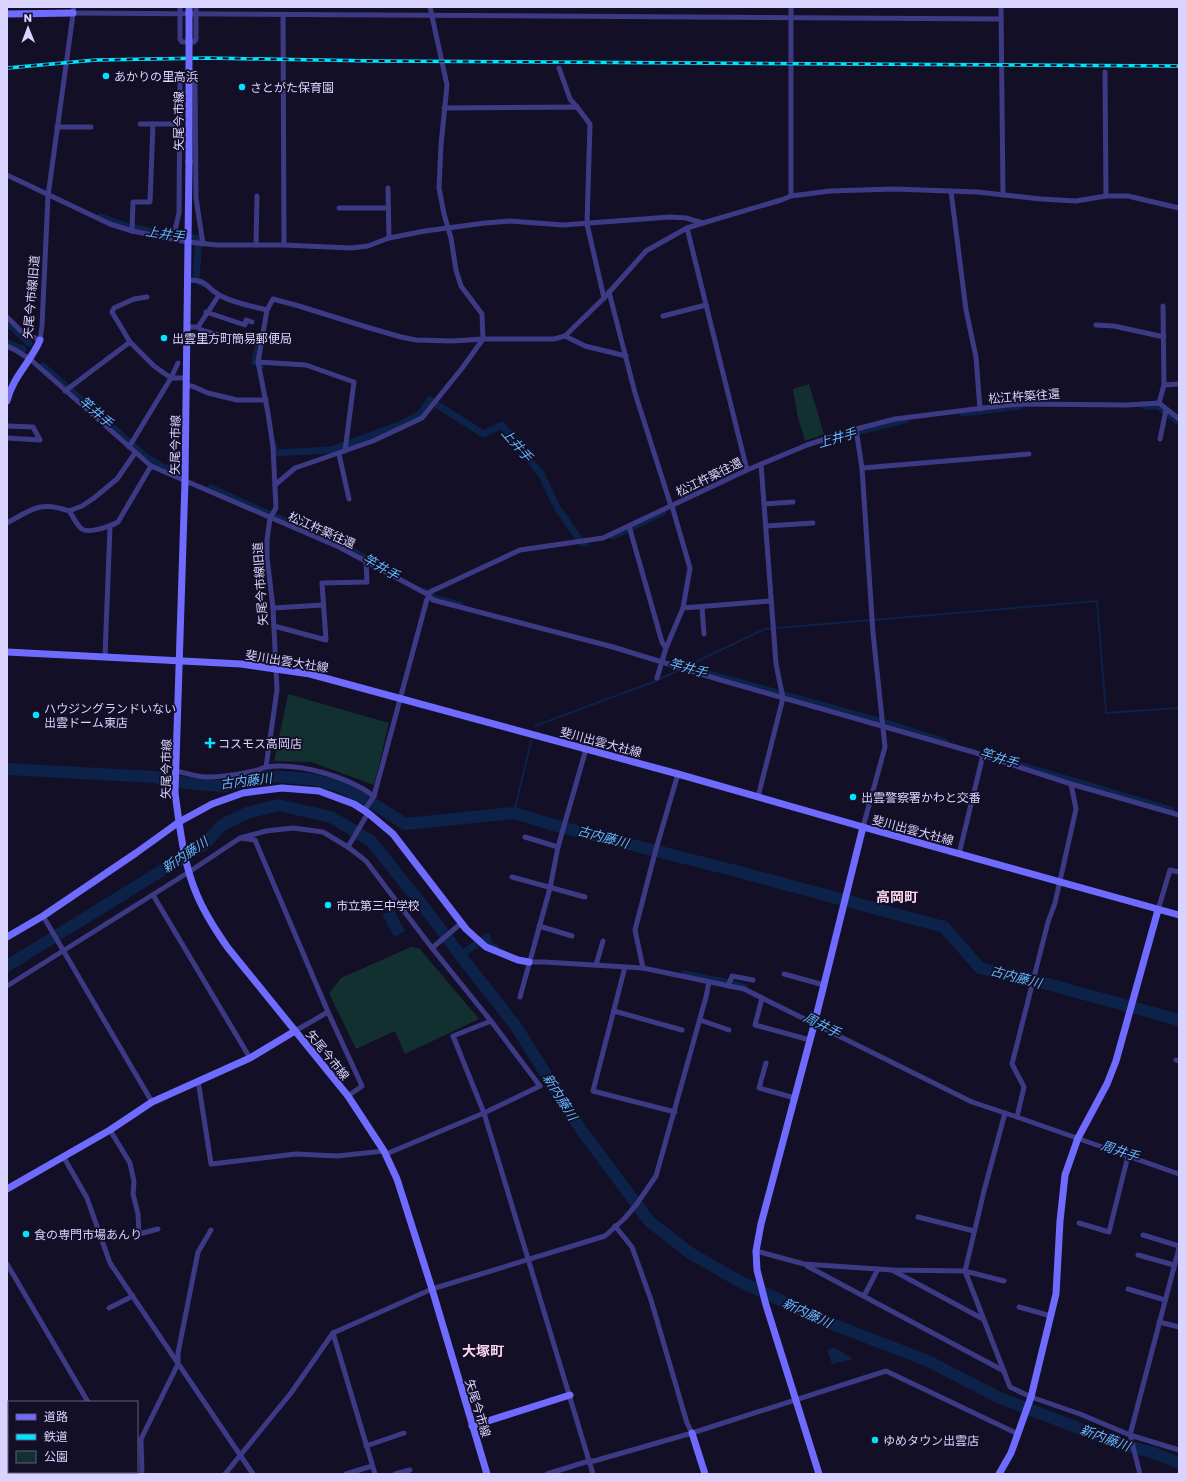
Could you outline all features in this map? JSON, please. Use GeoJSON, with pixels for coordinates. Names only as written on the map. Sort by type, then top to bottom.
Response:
{"type":"FeatureCollection","features":[{"type":"Feature","properties":{"kind":"main road","name":"矢尾今市線"},"geometry":{"type":"LineString","coordinates":[[189,7],[187,386],[175,793],[180,834],[189,872],[197,895],[212,924],[228,948],[348,1096],[385,1152],[397,1179],[432,1289],[487,1474]]}},
{"type":"Feature","properties":{"kind":"main road"},"geometry":{"type":"LineString","coordinates":[[7,14],[73,10]]}},
{"type":"Feature","properties":{"kind":"main road","name":"矢尾今市線旧道"},"geometry":{"type":"LineString","coordinates":[[7,401],[15,379],[36,351],[40,340]]}},
{"type":"Feature","properties":{"kind":"main road","name":"斐川出雲大社線"},"geometry":{"type":"LineString","coordinates":[[7,652],[241,664],[277,668],[310,674],[678,774],[863,828],[1179,915]]}},
{"type":"Feature","properties":{"kind":"main road"},"geometry":{"type":"LineString","coordinates":[[7,938],[44,916],[179,822],[212,804],[243,793],[282,788],[319,791],[354,804],[366,812],[393,834],[460,925],[486,947],[518,960],[529,962]]}},
{"type":"Feature","properties":{"kind":"main road"},"geometry":{"type":"LineString","coordinates":[[819,1474],[766,1305],[757,1270],[756,1251],[761,1224],[814,1025],[863,828]]}},
{"type":"Feature","properties":{"kind":"main road"},"geometry":{"type":"LineString","coordinates":[[999,1474],[1011,1453],[1031,1397],[1056,1294],[1060,1221],[1065,1175],[1078,1138],[1107,1084],[1116,1061],[1158,910]]}},
{"type":"Feature","properties":{"kind":"main road"},"geometry":{"type":"LineString","coordinates":[[7,1189],[110,1130],[152,1102],[198,1080],[250,1058],[295,1031]]}},
{"type":"Feature","properties":{"kind":"main road"},"geometry":{"type":"LineString","coordinates":[[472,1426],[570,1395]]}},
{"type":"Feature","properties":{"kind":"main road"},"geometry":{"type":"LineString","coordinates":[[692,1433],[705,1474]]}},
{"type":"Feature","properties":{"kind":"street"},"geometry":{"type":"LineString","coordinates":[[180,7],[180,39],[182,42],[194,42],[196,38],[196,7]]}},
{"type":"Feature","properties":{"kind":"street"},"geometry":{"type":"LineString","coordinates":[[275,485],[295,468],[373,441],[422,418],[463,367],[483,339],[482,314],[461,286],[456,270],[449,228],[444,214],[439,188],[441,145],[447,85],[430,7]]}},
{"type":"Feature","properties":{"kind":"street"},"geometry":{"type":"LineString","coordinates":[[791,7],[791,196]]}},
{"type":"Feature","properties":{"kind":"street"},"geometry":{"type":"LineString","coordinates":[[1001,7],[1003,195]]}},
{"type":"Feature","properties":{"kind":"street"},"geometry":{"type":"LineString","coordinates":[[73,10],[180,14],[1001,19]]}},
{"type":"Feature","properties":{"kind":"street","name":"矢尾今市線旧道"},"geometry":{"type":"LineString","coordinates":[[40,340],[42,326],[48,196],[56,127],[73,10]]}},
{"type":"Feature","properties":{"kind":"street"},"geometry":{"type":"LineString","coordinates":[[283,14],[284,246]]}},
{"type":"Feature","properties":{"kind":"street"},"geometry":{"type":"LineString","coordinates":[[559,68],[570,99],[590,124],[587,224],[604,298]]}},
{"type":"Feature","properties":{"kind":"street"},"geometry":{"type":"LineString","coordinates":[[1105,72],[1106,196]]}},
{"type":"Feature","properties":{"kind":"street"},"geometry":{"type":"LineString","coordinates":[[173,238],[179,214],[180,81],[182,78],[192,77],[195,80],[196,198],[203,244]]}},
{"type":"Feature","properties":{"kind":"street"},"geometry":{"type":"LineString","coordinates":[[444,108],[577,107]]}},
{"type":"Feature","properties":{"kind":"street"},"geometry":{"type":"LineString","coordinates":[[140,124],[176,124]]}},
{"type":"Feature","properties":{"kind":"street"},"geometry":{"type":"LineString","coordinates":[[132,230],[133,202],[150,202],[153,124]]}},
{"type":"Feature","properties":{"kind":"street"},"geometry":{"type":"LineString","coordinates":[[56,127],[91,127]]}},
{"type":"Feature","properties":{"kind":"street"},"geometry":{"type":"LineString","coordinates":[[7,175],[48,196],[110,224],[188,242],[217,245],[351,248],[368,246],[389,238],[485,222],[510,221],[563,225],[670,217],[686,218],[703,222]]}},
{"type":"Feature","properties":{"kind":"street"},"geometry":{"type":"LineString","coordinates":[[388,188],[389,238]]}},
{"type":"Feature","properties":{"kind":"street"},"geometry":{"type":"LineString","coordinates":[[345,451],[354,382],[306,365],[258,362],[267,310],[273,299],[416,340],[452,341],[483,339],[554,339],[565,336],[604,298],[646,251],[687,228],[791,196],[830,191],[894,189],[951,191],[1076,201],[1106,196],[1128,196],[1179,208]]}},
{"type":"Feature","properties":{"kind":"street"},"geometry":{"type":"LineString","coordinates":[[951,191],[966,310],[976,357],[980,409]]}},
{"type":"Feature","properties":{"kind":"street"},"geometry":{"type":"LineString","coordinates":[[256,245],[257,196]]}},
{"type":"Feature","properties":{"kind":"street"},"geometry":{"type":"LineString","coordinates":[[339,208],[388,208]]}},
{"type":"Feature","properties":{"kind":"street"},"geometry":{"type":"LineString","coordinates":[[687,228],[747,470]]}},
{"type":"Feature","properties":{"kind":"street"},"geometry":{"type":"LineString","coordinates":[[188,280],[200,280],[218,295],[243,305],[267,310]]}},
{"type":"Feature","properties":{"kind":"street"},"geometry":{"type":"LineString","coordinates":[[609,292],[635,394],[672,506],[690,568],[683,608],[666,648],[663,663],[657,678]]}},
{"type":"Feature","properties":{"kind":"street"},"geometry":{"type":"LineString","coordinates":[[198,327],[218,295]]}},
{"type":"Feature","properties":{"kind":"street"},"geometry":{"type":"LineString","coordinates":[[147,297],[134,300],[114,308],[112,312],[130,342],[154,366],[171,378],[187,378]]}},
{"type":"Feature","properties":{"kind":"street"},"geometry":{"type":"LineString","coordinates":[[663,316],[706,305]]}},
{"type":"Feature","properties":{"kind":"street"},"geometry":{"type":"LineString","coordinates":[[1163,306],[1164,385],[1158,403],[1179,419]]}},
{"type":"Feature","properties":{"kind":"street"},"geometry":{"type":"LineString","coordinates":[[206,312],[244,325],[246,320],[252,322]]}},
{"type":"Feature","properties":{"kind":"street"},"geometry":{"type":"LineString","coordinates":[[7,317],[22,332],[40,340]]}},
{"type":"Feature","properties":{"kind":"street"},"geometry":{"type":"LineString","coordinates":[[1096,326],[1114,326],[1164,337]]}},
{"type":"Feature","properties":{"kind":"street"},"geometry":{"type":"LineString","coordinates":[[188,327],[198,327],[201,330],[239,341]]}},
{"type":"Feature","properties":{"kind":"street"},"geometry":{"type":"LineString","coordinates":[[565,336],[585,346],[626,356]]}},
{"type":"Feature","properties":{"kind":"street"},"geometry":{"type":"LineString","coordinates":[[66,391],[130,342]]}},
{"type":"Feature","properties":{"kind":"street"},"geometry":{"type":"LineString","coordinates":[[7,346],[30,359],[151,466],[270,518]]}},
{"type":"Feature","properties":{"kind":"street","name":"矢尾今市線旧道"},"geometry":{"type":"LineString","coordinates":[[258,362],[266,400],[273,447],[276,508],[270,518],[267,540],[267,557],[273,608],[278,690],[266,767]]}},
{"type":"Feature","properties":{"kind":"street"},"geometry":{"type":"LineString","coordinates":[[129,447],[171,378],[178,363]]}},
{"type":"Feature","properties":{"kind":"street"},"geometry":{"type":"LineString","coordinates":[[1164,385],[1179,384]]}},
{"type":"Feature","properties":{"kind":"street"},"geometry":{"type":"LineString","coordinates":[[187,386],[192,386],[208,393],[237,400],[266,400]]}},
{"type":"Feature","properties":{"kind":"street","name":"松江杵築往還"},"geometry":{"type":"LineString","coordinates":[[270,518],[340,547],[428,596],[432,591],[520,550],[603,538],[747,470],[807,445],[856,429],[895,419],[1025,404],[1127,405],[1158,403]]}},
{"type":"Feature","properties":{"kind":"street"},"geometry":{"type":"LineString","coordinates":[[1160,439],[1166,410]]}},
{"type":"Feature","properties":{"kind":"street"},"geometry":{"type":"LineString","coordinates":[[7,426],[33,427],[40,440],[7,438]]}},
{"type":"Feature","properties":{"kind":"street"},"geometry":{"type":"LineString","coordinates":[[856,429],[862,468],[873,633],[884,747],[863,828]]}},
{"type":"Feature","properties":{"kind":"street"},"geometry":{"type":"LineString","coordinates":[[69,511],[82,506],[94,498],[117,479],[135,453]]}},
{"type":"Feature","properties":{"kind":"street"},"geometry":{"type":"LineString","coordinates":[[339,454],[349,499]]}},
{"type":"Feature","properties":{"kind":"street"},"geometry":{"type":"LineString","coordinates":[[862,468],[1029,454]]}},
{"type":"Feature","properties":{"kind":"street"},"geometry":{"type":"LineString","coordinates":[[758,797],[783,698],[776,664],[761,464]]}},
{"type":"Feature","properties":{"kind":"street"},"geometry":{"type":"LineString","coordinates":[[7,523],[40,506],[55,506],[69,511],[81,529],[87,531],[110,526],[118,522],[151,466]]}},
{"type":"Feature","properties":{"kind":"street"},"geometry":{"type":"LineString","coordinates":[[764,504],[794,502]]}},
{"type":"Feature","properties":{"kind":"street"},"geometry":{"type":"LineString","coordinates":[[766,526],[812,523]]}},
{"type":"Feature","properties":{"kind":"street"},"geometry":{"type":"LineString","coordinates":[[105,657],[110,526]]}},
{"type":"Feature","properties":{"kind":"street"},"geometry":{"type":"LineString","coordinates":[[629,526],[662,642],[666,648]]}},
{"type":"Feature","properties":{"kind":"street"},"geometry":{"type":"LineString","coordinates":[[274,626],[326,640],[322,583],[367,582],[366,562]]}},
{"type":"Feature","properties":{"kind":"street"},"geometry":{"type":"LineString","coordinates":[[348,847],[374,796],[428,596],[433,600],[605,645],[783,698],[882,725],[983,755],[1070,784],[1179,815]]}},
{"type":"Feature","properties":{"kind":"street"},"geometry":{"type":"LineString","coordinates":[[683,608],[771,601]]}},
{"type":"Feature","properties":{"kind":"street"},"geometry":{"type":"LineString","coordinates":[[273,608],[323,605]]}},
{"type":"Feature","properties":{"kind":"street"},"geometry":{"type":"LineString","coordinates":[[702,607],[704,634]]}},
{"type":"Feature","properties":{"kind":"street"},"geometry":{"type":"LineString","coordinates":[[520,997],[550,888],[558,847],[586,749]]}},
{"type":"Feature","properties":{"kind":"street"},"geometry":{"type":"LineString","coordinates":[[959,854],[983,755]]}},
{"type":"Feature","properties":{"kind":"street"},"geometry":{"type":"LineString","coordinates":[[176,771],[205,777],[223,776],[258,770],[266,767],[306,769],[334,776],[362,788],[374,796]]}},
{"type":"Feature","properties":{"kind":"street"},"geometry":{"type":"LineString","coordinates":[[643,968],[635,930],[656,849],[678,774]]}},
{"type":"Feature","properties":{"kind":"street"},"geometry":{"type":"LineString","coordinates":[[1017,1117],[1024,1087],[1012,1064],[1059,882],[1076,809],[1070,784]]}},
{"type":"Feature","properties":{"kind":"street"},"geometry":{"type":"LineString","coordinates":[[7,986],[65,951],[240,838],[266,831],[293,828],[323,832],[348,847],[366,861],[540,1086],[484,1113],[385,1152],[337,1156],[296,1154],[211,1164],[198,1080]]}},
{"type":"Feature","properties":{"kind":"street"},"geometry":{"type":"LineString","coordinates":[[525,837],[558,847]]}},
{"type":"Feature","properties":{"kind":"street"},"geometry":{"type":"LineString","coordinates":[[240,838],[255,840],[328,1012],[362,1086],[348,1096]]}},
{"type":"Feature","properties":{"kind":"street"},"geometry":{"type":"LineString","coordinates":[[1158,910],[1170,870],[1179,872]]}},
{"type":"Feature","properties":{"kind":"street"},"geometry":{"type":"LineString","coordinates":[[512,877],[585,897]]}},
{"type":"Feature","properties":{"kind":"street"},"geometry":{"type":"LineString","coordinates":[[153,895],[250,1058]]}},
{"type":"Feature","properties":{"kind":"street"},"geometry":{"type":"LineString","coordinates":[[44,916],[152,1102]]}},
{"type":"Feature","properties":{"kind":"street"},"geometry":{"type":"LineString","coordinates":[[433,947],[460,925]]}},
{"type":"Feature","properties":{"kind":"street"},"geometry":{"type":"LineString","coordinates":[[539,926],[572,936]]}},
{"type":"Feature","properties":{"kind":"street"},"geometry":{"type":"LineString","coordinates":[[596,965],[603,941]]}},
{"type":"Feature","properties":{"kind":"street"},"geometry":{"type":"LineString","coordinates":[[529,962],[643,968],[744,989],[972,1102],[1179,1174]]}},
{"type":"Feature","properties":{"kind":"street"},"geometry":{"type":"LineString","coordinates":[[625,967],[593,1091],[675,1112]]}},
{"type":"Feature","properties":{"kind":"street"},"geometry":{"type":"LineString","coordinates":[[784,974],[824,985]]}},
{"type":"Feature","properties":{"kind":"street"},"geometry":{"type":"LineString","coordinates":[[728,986],[732,976],[753,980]]}},
{"type":"Feature","properties":{"kind":"street"},"geometry":{"type":"LineString","coordinates":[[225,1474],[291,1393],[333,1333],[432,1289],[605,1236],[624,1218],[656,1176],[675,1112],[709,982]]}},
{"type":"Feature","properties":{"kind":"street"},"geometry":{"type":"LineString","coordinates":[[762,998],[755,1025],[810,1040]]}},
{"type":"Feature","properties":{"kind":"street"},"geometry":{"type":"LineString","coordinates":[[614,1011],[682,1030]]}},
{"type":"Feature","properties":{"kind":"street"},"geometry":{"type":"LineString","coordinates":[[295,1031],[328,1012]]}},
{"type":"Feature","properties":{"kind":"street"},"geometry":{"type":"LineString","coordinates":[[700,1020],[729,1030]]}},
{"type":"Feature","properties":{"kind":"street"},"geometry":{"type":"LineString","coordinates":[[490,1021],[453,1036],[484,1113],[593,1474]]}},
{"type":"Feature","properties":{"kind":"street"},"geometry":{"type":"LineString","coordinates":[[766,1063],[759,1088],[795,1098]]}},
{"type":"Feature","properties":{"kind":"street"},"geometry":{"type":"LineString","coordinates":[[1005,1114],[984,1191],[965,1271],[1010,1387],[1031,1397],[1080,1414],[1130,1435],[1179,1450]]}},
{"type":"Feature","properties":{"kind":"street"},"geometry":{"type":"LineString","coordinates":[[110,1130],[130,1163],[134,1182],[133,1194],[138,1214],[139,1234],[158,1229]]}},
{"type":"Feature","properties":{"kind":"street"},"geometry":{"type":"LineString","coordinates":[[63,1156],[87,1198],[110,1263],[253,1474]]}},
{"type":"Feature","properties":{"kind":"street"},"geometry":{"type":"LineString","coordinates":[[1080,1223],[1109,1232],[1128,1156]]}},
{"type":"Feature","properties":{"kind":"street"},"geometry":{"type":"LineString","coordinates":[[918,1217],[974,1231]]}},
{"type":"Feature","properties":{"kind":"street"},"geometry":{"type":"LineString","coordinates":[[615,1226],[632,1247],[651,1300],[687,1423],[692,1433]]}},
{"type":"Feature","properties":{"kind":"street"},"geometry":{"type":"LineString","coordinates":[[142,1474],[139,1438],[178,1364],[178,1353],[198,1252],[211,1230]]}},
{"type":"Feature","properties":{"kind":"street"},"geometry":{"type":"LineString","coordinates":[[1140,1474],[1130,1435],[1179,1247],[1143,1235]]}},
{"type":"Feature","properties":{"kind":"street"},"geometry":{"type":"LineString","coordinates":[[756,1251],[804,1264],[892,1270],[965,1271],[1004,1281]]}},
{"type":"Feature","properties":{"kind":"street"},"geometry":{"type":"LineString","coordinates":[[1138,1255],[1174,1265]]}},
{"type":"Feature","properties":{"kind":"street"},"geometry":{"type":"LineString","coordinates":[[7,1264],[87,1401]]}},
{"type":"Feature","properties":{"kind":"street"},"geometry":{"type":"LineString","coordinates":[[804,1264],[1004,1371]]}},
{"type":"Feature","properties":{"kind":"street"},"geometry":{"type":"LineString","coordinates":[[864,1296],[878,1269]]}},
{"type":"Feature","properties":{"kind":"street"},"geometry":{"type":"LineString","coordinates":[[892,1270],[983,1319]]}},
{"type":"Feature","properties":{"kind":"street"},"geometry":{"type":"LineString","coordinates":[[1128,1289],[1165,1300]]}},
{"type":"Feature","properties":{"kind":"street"},"geometry":{"type":"LineString","coordinates":[[109,1308],[133,1296]]}},
{"type":"Feature","properties":{"kind":"street"},"geometry":{"type":"LineString","coordinates":[[1019,1307],[1051,1316]]}},
{"type":"Feature","properties":{"kind":"street"},"geometry":{"type":"LineString","coordinates":[[1159,1322],[1179,1327]]}},
{"type":"Feature","properties":{"kind":"street"},"geometry":{"type":"LineString","coordinates":[[333,1333],[375,1474]]}},
{"type":"Feature","properties":{"kind":"street"},"geometry":{"type":"LineString","coordinates":[[547,1474],[692,1433],[886,1371],[1018,1434]]}},
{"type":"Feature","properties":{"kind":"street"},"geometry":{"type":"LineString","coordinates":[[366,1446],[404,1433]]}},
{"type":"Feature","properties":{"kind":"street"},"geometry":{"type":"LineString","coordinates":[[346,1474],[372,1466]]}},
{"type":"Feature","properties":{"kind":"street"},"geometry":{"type":"LineString","coordinates":[[395,1474],[410,1470]]}},
{"type":"Feature","properties":{"kind":"green space"},"geometry":{"type":"Polygon","coordinates":[[[809,384],[824,434],[805,441],[798,418],[793,389],[809,384]]]}},
{"type":"Feature","properties":{"kind":"green space"},"geometry":{"type":"Polygon","coordinates":[[[288,694],[389,723],[374,785],[311,762],[274,761],[288,694]]]}},
{"type":"Feature","properties":{"kind":"green space"},"geometry":{"type":"Polygon","coordinates":[[[411,947],[419,948],[479,1019],[405,1054],[395,1031],[356,1049],[329,993],[341,978],[411,947]]]}},
{"type":"Feature","properties":{"kind":"water"},"geometry":{"type":"Polygon","coordinates":[[[394,910],[405,931],[394,937],[382,914],[394,910]]]}},
{"type":"Feature","properties":{"kind":"water"},"geometry":{"type":"Polygon","coordinates":[[[834,1347],[853,1359],[832,1364],[827,1350],[834,1347]]]}},
{"type":"Feature","properties":{"kind":"waterway","name":"上井手"},"geometry":{"type":"LineString","coordinates":[[101,217],[137,229],[199,239],[196,279],[201,283]]}},
{"type":"Feature","properties":{"kind":"waterway"},"geometry":{"type":"LineString","coordinates":[[7,322],[29,343]]}},
{"type":"Feature","properties":{"kind":"waterway","name":"上井手"},"geometry":{"type":"LineString","coordinates":[[260,337],[255,362],[261,364],[261,366]]}},
{"type":"Feature","properties":{"kind":"waterway","name":"竿井手"},"geometry":{"type":"LineString","coordinates":[[7,343],[23,349]]}},
{"type":"Feature","properties":{"kind":"waterway","name":"竿井手"},"geometry":{"type":"LineString","coordinates":[[43,366],[146,457],[164,468],[169,468]]}},
{"type":"Feature","properties":{"kind":"waterway","name":"上井手"},"geometry":{"type":"LineString","coordinates":[[274,446],[275,453],[331,450],[399,425],[420,414],[430,400],[483,434],[502,425],[541,474],[558,509],[582,543],[585,543]]}},
{"type":"Feature","properties":{"kind":"waterway","name":"上井手"},"geometry":{"type":"LineString","coordinates":[[963,413],[1020,406]]}},
{"type":"Feature","properties":{"kind":"waterway","name":"上井手"},"geometry":{"type":"LineString","coordinates":[[1145,406],[1158,406],[1179,422]]}},
{"type":"Feature","properties":{"kind":"waterway","name":"上井手"},"geometry":{"type":"LineString","coordinates":[[851,433],[905,420]]}},
{"type":"Feature","properties":{"kind":"waterway","name":"竿井手"},"geometry":{"type":"LineString","coordinates":[[211,488],[338,543],[387,570]]}},
{"type":"Feature","properties":{"kind":"waterway","name":"上井手"},"geometry":{"type":"LineString","coordinates":[[613,536],[663,512]]}},
{"type":"Feature","properties":{"kind":"waterway","name":"竿井手"},"geometry":{"type":"LineString","coordinates":[[425,592],[435,598],[460,605]]}},
{"type":"Feature","properties":{"kind":"waterway"},"geometry":{"type":"LineString","coordinates":[[685,667],[765,629],[1097,601],[1106,713],[1179,708]]}},
{"type":"Feature","properties":{"kind":"waterway","name":"竿井手"},"geometry":{"type":"LineString","coordinates":[[688,668],[890,724],[945,742]]}},
{"type":"Feature","properties":{"kind":"waterway"},"geometry":{"type":"LineString","coordinates":[[535,726],[656,681],[681,669]]}},
{"type":"Feature","properties":{"kind":"waterway"},"geometry":{"type":"LineString","coordinates":[[514,813],[531,741]]}},
{"type":"Feature","properties":{"kind":"waterway","name":"竿井手"},"geometry":{"type":"LineString","coordinates":[[1016,764],[1171,810]]}},
{"type":"Feature","properties":{"kind":"waterway","name":"古内藤川"},"geometry":{"type":"LineString","coordinates":[[7,769],[155,777],[186,783],[225,786],[249,779],[270,776],[309,779],[339,786],[374,804],[405,824],[514,813],[557,826],[732,870],[944,927],[980,968],[1033,980],[1179,1020]]}},
{"type":"Feature","properties":{"kind":"waterway","name":"新内藤川"},"geometry":{"type":"LineString","coordinates":[[7,966],[205,844],[222,825],[247,813],[278,805],[331,817],[371,841],[515,1025],[580,1128],[649,1221],[690,1253],[739,1281],[827,1322],[928,1361],[1000,1398],[1120,1444],[1151,1452],[1179,1463]]}},
{"type":"Feature","properties":{"kind":"waterway","name":"周井手"},"geometry":{"type":"LineString","coordinates":[[460,955],[487,937],[489,945],[496,948]]}},
{"type":"Feature","properties":{"kind":"waterway","name":"周井手"},"geometry":{"type":"LineString","coordinates":[[685,974],[734,984],[745,988]]}},
{"type":"Feature","properties":{"kind":"railway"},"geometry":{"type":"LineString","coordinates":[[7,68],[96,60],[207,58],[373,61],[1179,66]]}},
{"type":"Feature","properties":{"kind":"place","name":"あかりの里高浜"},"geometry":{"type":"Point","coordinates":[106,76]}},
{"type":"Feature","properties":{"kind":"place","name":"さとがた保育園"},"geometry":{"type":"Point","coordinates":[242,87]}},
{"type":"Feature","properties":{"kind":"place","name":"出雲里方町簡易郵便局"},"geometry":{"type":"Point","coordinates":[164,338]}},
{"type":"Feature","properties":{"kind":"place","name":"ハウジングランドいない 出雲ドーム東店"},"geometry":{"type":"Point","coordinates":[36,715]}},
{"type":"Feature","properties":{"kind":"place","name":"コスモス高岡店"},"geometry":{"type":"Point","coordinates":[210,743]}},
{"type":"Feature","properties":{"kind":"place","name":"出雲警察署かわと交番"},"geometry":{"type":"Point","coordinates":[853,797]}},
{"type":"Feature","properties":{"kind":"place","name":"市立第三中学校"},"geometry":{"type":"Point","coordinates":[328,905]}},
{"type":"Feature","properties":{"kind":"place","name":"食の専門市場あんり"},"geometry":{"type":"Point","coordinates":[26,1234]}},
{"type":"Feature","properties":{"kind":"place","name":"ゆめタウン出雲店"},"geometry":{"type":"Point","coordinates":[875,1440]}},
{"type":"Feature","properties":{"kind":"district","name":"高岡町"},"geometry":{"type":"Point","coordinates":[897,897]}},
{"type":"Feature","properties":{"kind":"district","name":"大塚町"},"geometry":{"type":"Point","coordinates":[483,1351]}}]}
